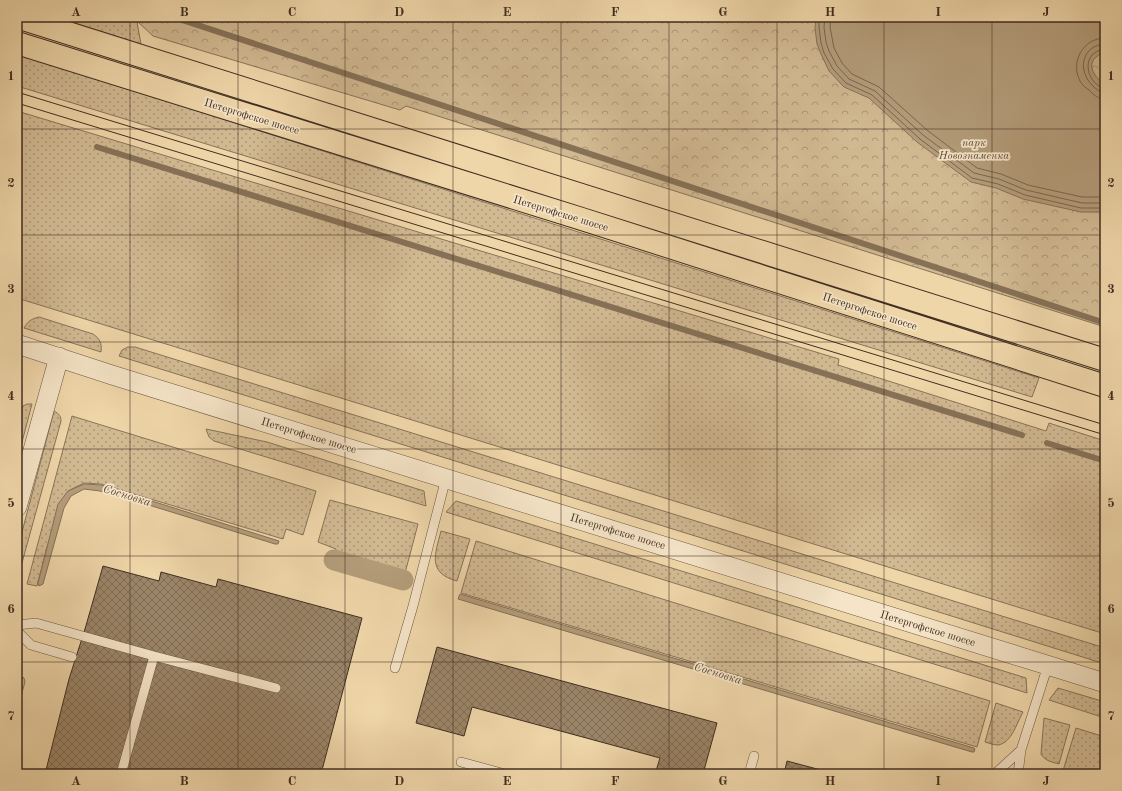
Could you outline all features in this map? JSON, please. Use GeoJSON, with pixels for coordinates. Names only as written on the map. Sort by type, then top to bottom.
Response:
{"type":"FeatureCollection","features":[{"type":"Feature","properties":{"kind":"main road","name":"Петергофское шоссе"},"geometry":{"type":"LineString","coordinates":[[17,17],[1105,360]]}},
{"type":"Feature","properties":{"kind":"main road","name":"Петергофское шоссе"},"geometry":{"type":"LineString","coordinates":[[17,43],[582,219],[1105,386]]}},
{"type":"Feature","properties":{"kind":"street","name":"Петергофское шоссе"},"geometry":{"type":"LineString","coordinates":[[17,344],[1105,683]]}},
{"type":"Feature","properties":{"kind":"street"},"geometry":{"type":"LineString","coordinates":[[17,507],[59,358]]}},
{"type":"Feature","properties":{"kind":"lane"},"geometry":{"type":"LineString","coordinates":[[395,668],[413,606],[446,478]]}},
{"type":"Feature","properties":{"kind":"lane"},"geometry":{"type":"LineString","coordinates":[[17,625],[36,623],[276,688]]}},
{"type":"Feature","properties":{"kind":"lane"},"geometry":{"type":"LineString","coordinates":[[17,631],[31,645],[72,657]]}},
{"type":"Feature","properties":{"kind":"lane"},"geometry":{"type":"LineString","coordinates":[[121,774],[154,656]]}},
{"type":"Feature","properties":{"kind":"lane"},"geometry":{"type":"LineString","coordinates":[[1018,774],[1021,750],[1048,665]]}},
{"type":"Feature","properties":{"kind":"lane"},"geometry":{"type":"LineString","coordinates":[[996,774],[1021,750]]}},
{"type":"Feature","properties":{"kind":"lane"},"geometry":{"type":"LineString","coordinates":[[749,774],[754,756]]}},
{"type":"Feature","properties":{"kind":"lane"},"geometry":{"type":"LineString","coordinates":[[461,762],[505,774]]}},
{"type":"Feature","properties":{"kind":"green space"},"geometry":{"type":"Polygon","coordinates":[[[56,17],[136,17],[141,44],[56,17]]]}},
{"type":"Feature","properties":{"kind":"green space","name":"парк Новознаменка"},"geometry":{"type":"Polygon","coordinates":[[[124,17],[1105,17],[1105,327],[406,106],[400,110],[153,36],[137,21],[124,17]]]}},
{"type":"Feature","properties":{"kind":"green space"},"geometry":{"type":"Polygon","coordinates":[[[17,54],[1039,378],[1032,397],[17,86],[17,54]]]}},
{"type":"Feature","properties":{"kind":"green space"},"geometry":{"type":"Polygon","coordinates":[[[17,111],[839,359],[838,365],[1046,431],[1049,423],[1105,441],[1105,634],[17,298],[17,111]]]}},
{"type":"Feature","properties":{"kind":"green space"},"geometry":{"type":"Polygon","coordinates":[[[39,317],[93,334],[100,342],[101,352],[24,328],[30,321],[39,317]]]}},
{"type":"Feature","properties":{"kind":"green space"},"geometry":{"type":"Polygon","coordinates":[[[128,347],[135,347],[1105,648],[1105,664],[119,356],[122,350],[128,347]]]}},
{"type":"Feature","properties":{"kind":"green space"},"geometry":{"type":"Polygon","coordinates":[[[32,404],[17,461],[17,427],[23,406],[32,404]]]}},
{"type":"Feature","properties":{"kind":"green space"},"geometry":{"type":"Polygon","coordinates":[[[54,411],[59,415],[61,421],[17,581],[17,551],[54,411]]]}},
{"type":"Feature","properties":{"kind":"green space"},"geometry":{"type":"Polygon","coordinates":[[[72,416],[316,491],[303,535],[286,529],[283,539],[101,484],[84,483],[68,491],[47,547],[37,586],[27,584],[72,416]]]}},
{"type":"Feature","properties":{"kind":"green space"},"geometry":{"type":"Polygon","coordinates":[[[206,429],[267,442],[424,491],[426,506],[214,441],[209,437],[206,429]]]}},
{"type":"Feature","properties":{"kind":"green space"},"geometry":{"type":"Polygon","coordinates":[[[330,500],[418,524],[404,577],[334,557],[336,549],[318,542],[330,500]]]}},
{"type":"Feature","properties":{"kind":"green space"},"geometry":{"type":"Polygon","coordinates":[[[456,501],[1026,678],[1027,693],[446,512],[456,501]]]}},
{"type":"Feature","properties":{"kind":"green space"},"geometry":{"type":"Polygon","coordinates":[[[441,531],[470,539],[457,581],[447,577],[437,568],[436,555],[441,531]]]}},
{"type":"Feature","properties":{"kind":"green space"},"geometry":{"type":"Polygon","coordinates":[[[476,541],[990,701],[977,747],[461,593],[476,541]]]}},
{"type":"Feature","properties":{"kind":"green space"},"geometry":{"type":"Polygon","coordinates":[[[22,677],[24,678],[25,682],[17,710],[17,692],[22,677]]]}},
{"type":"Feature","properties":{"kind":"green space"},"geometry":{"type":"Polygon","coordinates":[[[1058,688],[1105,702],[1105,718],[1049,700],[1058,688]]]}},
{"type":"Feature","properties":{"kind":"green space"},"geometry":{"type":"Polygon","coordinates":[[[996,703],[1023,712],[1014,732],[1007,740],[998,745],[985,742],[996,703]]]}},
{"type":"Feature","properties":{"kind":"green space"},"geometry":{"type":"Polygon","coordinates":[[[1044,718],[1070,725],[1059,764],[1047,760],[1041,754],[1044,718]]]}},
{"type":"Feature","properties":{"kind":"green space"},"geometry":{"type":"Polygon","coordinates":[[[1076,728],[1105,737],[1105,774],[1062,774],[1076,728]]]}},
{"type":"Feature","properties":{"kind":"water"},"geometry":{"type":"Polygon","coordinates":[[[816,17],[1105,17],[1105,52],[1098,55],[1094,59],[1092,67],[1093,72],[1105,85],[1105,212],[1081,212],[1023,199],[996,188],[971,182],[917,142],[869,98],[844,87],[829,71],[817,44],[815,28],[816,17]]]}},
{"type":"Feature","properties":{"kind":"water"},"geometry":{"type":"Polygon","coordinates":[[[84,484],[101,485],[279,541],[278,544],[275,544],[100,491],[84,489],[71,496],[64,508],[43,584],[39,586],[38,583],[58,504],[68,491],[84,484]]]}},
{"type":"Feature","properties":{"kind":"water"},"geometry":{"type":"Polygon","coordinates":[[[460,594],[975,749],[974,752],[972,752],[458,599],[460,594]]]}},
{"type":"Feature","properties":{"kind":"building"},"geometry":{"type":"Polygon","coordinates":[[[103,566],[159,581],[161,572],[216,587],[218,579],[362,618],[321,774],[45,774],[69,679],[103,566]]]}},
{"type":"Feature","properties":{"kind":"building"},"geometry":{"type":"Polygon","coordinates":[[[437,647],[717,723],[703,774],[655,774],[660,758],[472,707],[464,736],[416,723],[437,647]]]}},
{"type":"Feature","properties":{"kind":"building"},"geometry":{"type":"Polygon","coordinates":[[[787,761],[836,774],[784,774],[787,761]]]}},
{"type":"Feature","properties":{"kind":"waterway"},"geometry":{"type":"LineString","coordinates":[[173,17],[1105,323]]}},
{"type":"Feature","properties":{"kind":"waterway"},"geometry":{"type":"LineString","coordinates":[[97,147],[1022,435]]}},
{"type":"Feature","properties":{"kind":"waterway"},"geometry":{"type":"LineString","coordinates":[[1047,443],[1105,461]]}},
{"type":"Feature","properties":{"kind":"waterway","name":"Сосновка"},"geometry":{"type":"LineString","coordinates":[[334,560],[403,580]]}},
{"type":"Feature","properties":{"kind":"tram line"},"geometry":{"type":"LineString","coordinates":[[17,92],[1105,425]]}},
{"type":"Feature","properties":{"kind":"tram line"},"geometry":{"type":"LineString","coordinates":[[17,103],[1105,435]]}}]}
